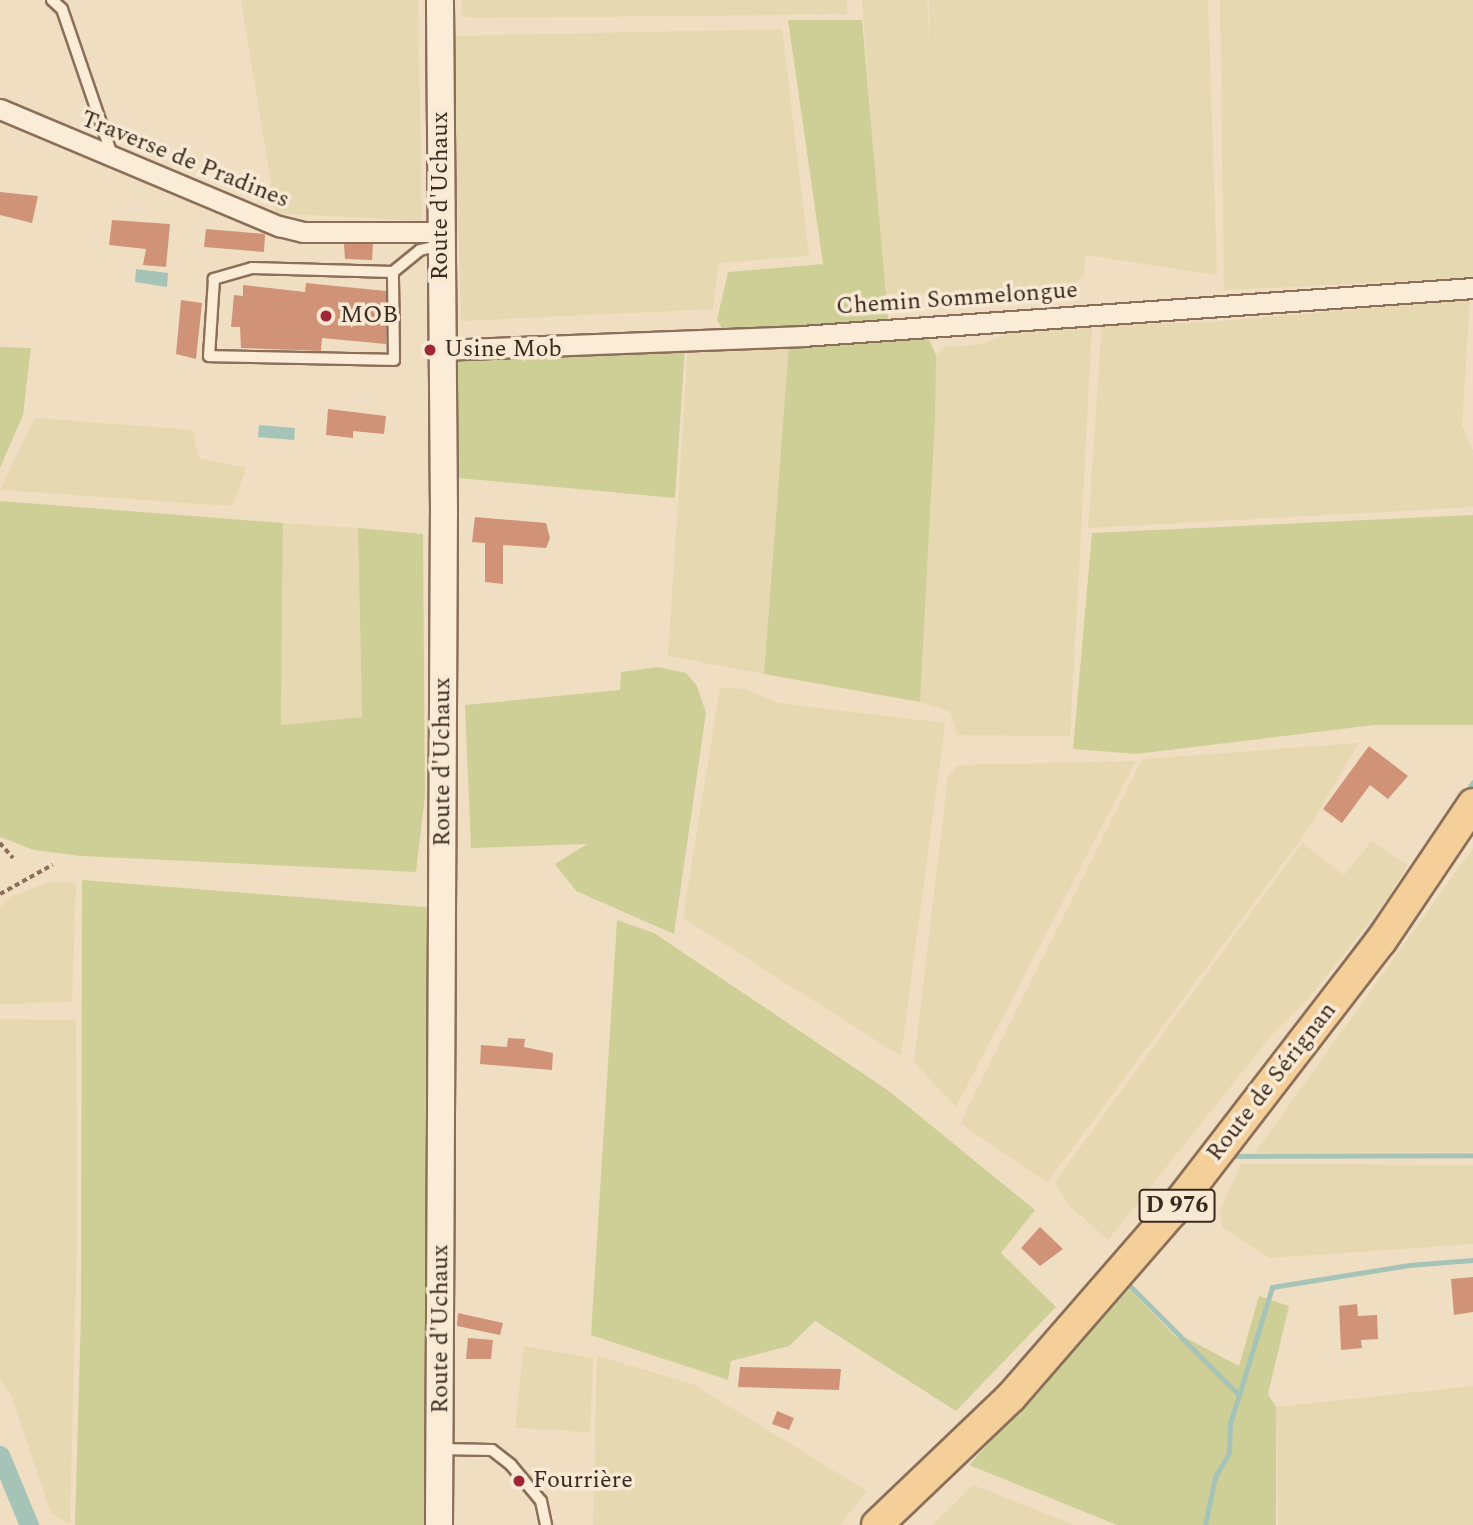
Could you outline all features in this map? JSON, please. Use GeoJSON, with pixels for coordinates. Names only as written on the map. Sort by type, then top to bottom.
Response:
{"type":"FeatureCollection","features":[{"type":"Feature","properties":{"kind":"main road","name":"Route d'Uchaux"},"geometry":{"type":"LineString","coordinates":[[439,1525],[443,350],[440,0]]}},
{"type":"Feature","properties":{"kind":"main road","name":"Route de Sérignan"},"geometry":{"type":"LineString","coordinates":[[877,1525],[1011,1397],[1172,1212],[1381,941],[1473,804]]}},
{"type":"Feature","properties":{"kind":"street","name":"Traverse de Pradines"},"geometry":{"type":"LineString","coordinates":[[0,109],[303,232],[441,238]]}},
{"type":"Feature","properties":{"kind":"street","name":"Chemin Sommelongue"},"geometry":{"type":"LineString","coordinates":[[443,350],[802,336],[1473,288]]}},
{"type":"Feature","properties":{"kind":"lane"},"geometry":{"type":"LineString","coordinates":[[52,0],[62,9],[113,156]]}},
{"type":"Feature","properties":{"kind":"lane"},"geometry":{"type":"LineString","coordinates":[[393,272],[394,360],[209,356],[214,279],[252,268],[393,272],[420,250],[441,238]]}},
{"type":"Feature","properties":{"kind":"lane"},"geometry":{"type":"LineString","coordinates":[[440,1449],[492,1450],[511,1465],[541,1501],[547,1525]]}},
{"type":"Feature","properties":{"kind":"path"},"geometry":{"type":"LineString","coordinates":[[0,843],[13,858]]}},
{"type":"Feature","properties":{"kind":"path"},"geometry":{"type":"LineString","coordinates":[[0,894],[52,865]]}},
{"type":"Feature","properties":{"kind":"shaded area"},"geometry":{"type":"Polygon","coordinates":[[[241,0],[418,0],[422,221],[276,213],[241,0]]]}},
{"type":"Feature","properties":{"kind":"shaded area"},"geometry":{"type":"Polygon","coordinates":[[[462,0],[847,0],[847,14],[474,18],[461,16],[462,0]]]}},
{"type":"Feature","properties":{"kind":"shaded area"},"geometry":{"type":"Polygon","coordinates":[[[862,0],[927,0],[930,52],[929,0],[1208,0],[1217,275],[1085,255],[1084,275],[1059,297],[963,301],[962,292],[884,294],[862,0]]]}},
{"type":"Feature","properties":{"kind":"shaded area"},"geometry":{"type":"Polygon","coordinates":[[[1220,0],[1473,0],[1473,278],[1224,290],[1220,0]]]}},
{"type":"Feature","properties":{"kind":"shaded area"},"geometry":{"type":"Polygon","coordinates":[[[782,29],[809,256],[718,263],[713,309],[461,321],[453,36],[782,29]]]}},
{"type":"Feature","properties":{"kind":"shaded area"},"geometry":{"type":"Polygon","coordinates":[[[136,269],[168,273],[167,287],[135,282],[136,269]]]}},
{"type":"Feature","properties":{"kind":"shaded area"},"geometry":{"type":"Polygon","coordinates":[[[1470,299],[1462,425],[1473,451],[1473,507],[1088,528],[1102,325],[1211,322],[1470,299]]]}},
{"type":"Feature","properties":{"kind":"shaded area"},"geometry":{"type":"Polygon","coordinates":[[[1092,328],[1070,736],[957,735],[950,712],[920,702],[936,355],[945,347],[985,344],[1015,330],[1092,328]]]}},
{"type":"Feature","properties":{"kind":"shaded area"},"geometry":{"type":"Polygon","coordinates":[[[789,344],[764,674],[668,656],[688,345],[789,344]]]}},
{"type":"Feature","properties":{"kind":"shaded area"},"geometry":{"type":"Polygon","coordinates":[[[35,418],[192,430],[199,458],[246,468],[233,506],[0,490],[35,418]]]}},
{"type":"Feature","properties":{"kind":"shaded area"},"geometry":{"type":"Polygon","coordinates":[[[259,425],[295,428],[294,440],[258,437],[259,425]]]}},
{"type":"Feature","properties":{"kind":"shaded area"},"geometry":{"type":"Polygon","coordinates":[[[283,523],[358,528],[362,717],[281,725],[283,523]]]}},
{"type":"Feature","properties":{"kind":"shaded area"},"geometry":{"type":"Polygon","coordinates":[[[720,688],[746,689],[778,703],[945,723],[901,1056],[683,918],[720,688]]]}},
{"type":"Feature","properties":{"kind":"shaded area"},"geometry":{"type":"Polygon","coordinates":[[[1359,743],[1307,831],[1047,1183],[960,1123],[1142,759],[1359,743]]]}},
{"type":"Feature","properties":{"kind":"shaded area"},"geometry":{"type":"Polygon","coordinates":[[[1136,761],[956,1107],[914,1062],[948,776],[958,765],[1136,761]]]}},
{"type":"Feature","properties":{"kind":"shaded area"},"geometry":{"type":"Polygon","coordinates":[[[1372,841],[1408,865],[1383,905],[1309,998],[1270,1037],[1108,1240],[1070,1206],[1054,1183],[1302,843],[1344,875],[1372,841]]]}},
{"type":"Feature","properties":{"kind":"shaded area"},"geometry":{"type":"Polygon","coordinates":[[[1473,848],[1473,1152],[1255,1153],[1464,860],[1473,848]]]}},
{"type":"Feature","properties":{"kind":"shaded area"},"geometry":{"type":"Polygon","coordinates":[[[50,882],[76,883],[72,1002],[0,1004],[0,907],[12,896],[50,882]]]}},
{"type":"Feature","properties":{"kind":"shaded area"},"geometry":{"type":"Polygon","coordinates":[[[0,1019],[76,1020],[77,1237],[70,1524],[51,1513],[11,1395],[0,1380],[0,1019]]]}},
{"type":"Feature","properties":{"kind":"shaded area"},"geometry":{"type":"Polygon","coordinates":[[[1241,1164],[1473,1165],[1473,1244],[1270,1258],[1223,1228],[1219,1213],[1241,1164]]]}},
{"type":"Feature","properties":{"kind":"shaded area"},"geometry":{"type":"Polygon","coordinates":[[[524,1346],[593,1358],[590,1432],[515,1428],[524,1346]]]}},
{"type":"Feature","properties":{"kind":"shaded area"},"geometry":{"type":"Polygon","coordinates":[[[597,1356],[693,1384],[867,1491],[840,1525],[593,1525],[597,1356]]]}},
{"type":"Feature","properties":{"kind":"shaded area"},"geometry":{"type":"Polygon","coordinates":[[[1473,1386],[1473,1525],[1278,1525],[1276,1407],[1473,1386]]]}},
{"type":"Feature","properties":{"kind":"shaded area"},"geometry":{"type":"Polygon","coordinates":[[[973,1485],[1074,1525],[932,1525],[973,1485]]]}},
{"type":"Feature","properties":{"kind":"green space"},"geometry":{"type":"Polygon","coordinates":[[[788,20],[862,20],[888,319],[724,332],[717,320],[728,272],[823,264],[788,20]]]}},
{"type":"Feature","properties":{"kind":"green space"},"geometry":{"type":"Polygon","coordinates":[[[927,336],[936,355],[935,418],[920,702],[764,674],[789,344],[927,336]]]}},
{"type":"Feature","properties":{"kind":"green space"},"geometry":{"type":"Polygon","coordinates":[[[0,347],[31,348],[23,415],[0,468],[0,347]]]}},
{"type":"Feature","properties":{"kind":"green space"},"geometry":{"type":"Polygon","coordinates":[[[685,347],[675,498],[458,478],[453,359],[685,347]]]}},
{"type":"Feature","properties":{"kind":"green space"},"geometry":{"type":"Polygon","coordinates":[[[0,501],[283,523],[281,725],[362,717],[358,528],[423,534],[425,796],[416,872],[81,856],[34,850],[0,837],[0,501]]]}},
{"type":"Feature","properties":{"kind":"green space"},"geometry":{"type":"Polygon","coordinates":[[[1473,515],[1473,725],[1374,725],[1136,754],[1073,749],[1092,533],[1473,515]]]}},
{"type":"Feature","properties":{"kind":"green space"},"geometry":{"type":"Polygon","coordinates":[[[658,667],[686,673],[697,686],[706,713],[674,934],[576,891],[555,864],[587,844],[471,848],[465,705],[620,690],[621,672],[658,667]]]}},
{"type":"Feature","properties":{"kind":"green space"},"geometry":{"type":"Polygon","coordinates":[[[82,880],[437,908],[426,1525],[75,1525],[81,1312],[82,880]]]}},
{"type":"Feature","properties":{"kind":"green space"},"geometry":{"type":"Polygon","coordinates":[[[617,920],[654,933],[889,1091],[1035,1210],[1001,1253],[1056,1307],[956,1411],[815,1321],[789,1346],[731,1361],[728,1380],[591,1335],[617,920]]]}},
{"type":"Feature","properties":{"kind":"green space"},"geometry":{"type":"Polygon","coordinates":[[[1129,1289],[1177,1338],[1184,1337],[1239,1366],[1259,1296],[1289,1306],[1268,1394],[1276,1407],[1276,1525],[1117,1525],[969,1465],[1129,1289]]]}},
{"type":"Feature","properties":{"kind":"building"},"geometry":{"type":"Polygon","coordinates":[[[0,192],[38,196],[32,223],[0,215],[0,192]]]}},
{"type":"Feature","properties":{"kind":"building"},"geometry":{"type":"Polygon","coordinates":[[[112,220],[170,224],[166,267],[143,265],[146,249],[109,245],[112,220]]]}},
{"type":"Feature","properties":{"kind":"building"},"geometry":{"type":"Polygon","coordinates":[[[206,229],[265,234],[264,252],[204,247],[206,229]]]}},
{"type":"Feature","properties":{"kind":"building"},"geometry":{"type":"Polygon","coordinates":[[[344,244],[373,244],[372,260],[345,259],[344,244]]]}},
{"type":"Feature","properties":{"kind":"building","name":"MOB"},"geometry":{"type":"Polygon","coordinates":[[[306,283],[386,291],[386,344],[322,338],[321,351],[241,348],[240,327],[231,327],[234,295],[243,296],[243,285],[305,292],[306,283]]]}},
{"type":"Feature","properties":{"kind":"building"},"geometry":{"type":"Polygon","coordinates":[[[181,300],[202,303],[196,359],[176,354],[181,300]]]}},
{"type":"Feature","properties":{"kind":"building"},"geometry":{"type":"Polygon","coordinates":[[[328,409],[386,416],[384,434],[353,431],[353,438],[326,435],[328,409]]]}},
{"type":"Feature","properties":{"kind":"building"},"geometry":{"type":"Polygon","coordinates":[[[475,517],[546,523],[550,538],[546,548],[503,545],[503,584],[485,582],[485,543],[472,542],[475,517]]]}},
{"type":"Feature","properties":{"kind":"building"},"geometry":{"type":"Polygon","coordinates":[[[1369,746],[1408,776],[1388,799],[1370,785],[1342,823],[1323,809],[1369,746]]]}},
{"type":"Feature","properties":{"kind":"building"},"geometry":{"type":"Polygon","coordinates":[[[508,1038],[525,1039],[524,1047],[553,1053],[552,1070],[480,1064],[481,1045],[507,1047],[508,1038]]]}},
{"type":"Feature","properties":{"kind":"building"},"geometry":{"type":"Polygon","coordinates":[[[1040,1227],[1063,1249],[1040,1266],[1021,1248],[1040,1227]]]}},
{"type":"Feature","properties":{"kind":"building"},"geometry":{"type":"Polygon","coordinates":[[[1473,1277],[1473,1312],[1454,1315],[1451,1279],[1473,1277]]]}},
{"type":"Feature","properties":{"kind":"building"},"geometry":{"type":"Polygon","coordinates":[[[1357,1304],[1358,1316],[1377,1315],[1378,1339],[1361,1340],[1362,1348],[1341,1350],[1339,1306],[1357,1304]]]}},
{"type":"Feature","properties":{"kind":"building"},"geometry":{"type":"Polygon","coordinates":[[[458,1313],[503,1323],[500,1335],[457,1326],[458,1313]]]}},
{"type":"Feature","properties":{"kind":"building"},"geometry":{"type":"Polygon","coordinates":[[[468,1338],[493,1340],[491,1359],[466,1359],[468,1338]]]}},
{"type":"Feature","properties":{"kind":"building"},"geometry":{"type":"Polygon","coordinates":[[[740,1367],[841,1369],[839,1390],[738,1387],[740,1367]]]}},
{"type":"Feature","properties":{"kind":"building"},"geometry":{"type":"Polygon","coordinates":[[[777,1411],[794,1418],[789,1430],[772,1424],[777,1411]]]}},
{"type":"Feature","properties":{"kind":"waterway"},"geometry":{"type":"LineString","coordinates":[[1465,794],[1473,782]]}},
{"type":"Feature","properties":{"kind":"waterway"},"geometry":{"type":"LineString","coordinates":[[1312,1007],[1395,893]]}},
{"type":"Feature","properties":{"kind":"waterway"},"geometry":{"type":"LineString","coordinates":[[1126,1243],[1231,1111]]}},
{"type":"Feature","properties":{"kind":"waterway"},"geometry":{"type":"LineString","coordinates":[[1229,1156],[1473,1155]]}},
{"type":"Feature","properties":{"kind":"waterway"},"geometry":{"type":"LineString","coordinates":[[1239,1395],[1272,1287],[1409,1265],[1473,1260]]}},
{"type":"Feature","properties":{"kind":"waterway"},"geometry":{"type":"LineString","coordinates":[[1127,1283],[1239,1395],[1230,1423],[1229,1453],[1215,1477],[1205,1525]]}},
{"type":"Feature","properties":{"kind":"waterway"},"geometry":{"type":"LineString","coordinates":[[964,1462],[990,1437]]}},
{"type":"Feature","properties":{"kind":"waterway"},"geometry":{"type":"LineString","coordinates":[[0,1455],[29,1525]]}},
{"type":"Feature","properties":{"kind":"place","name":"MOB"},"geometry":{"type":"Point","coordinates":[326,316]}},
{"type":"Feature","properties":{"kind":"place","name":"Usine Mob"},"geometry":{"type":"Point","coordinates":[430,350]}},
{"type":"Feature","properties":{"kind":"place","name":"Fourrière"},"geometry":{"type":"Point","coordinates":[519,1481]}}]}
